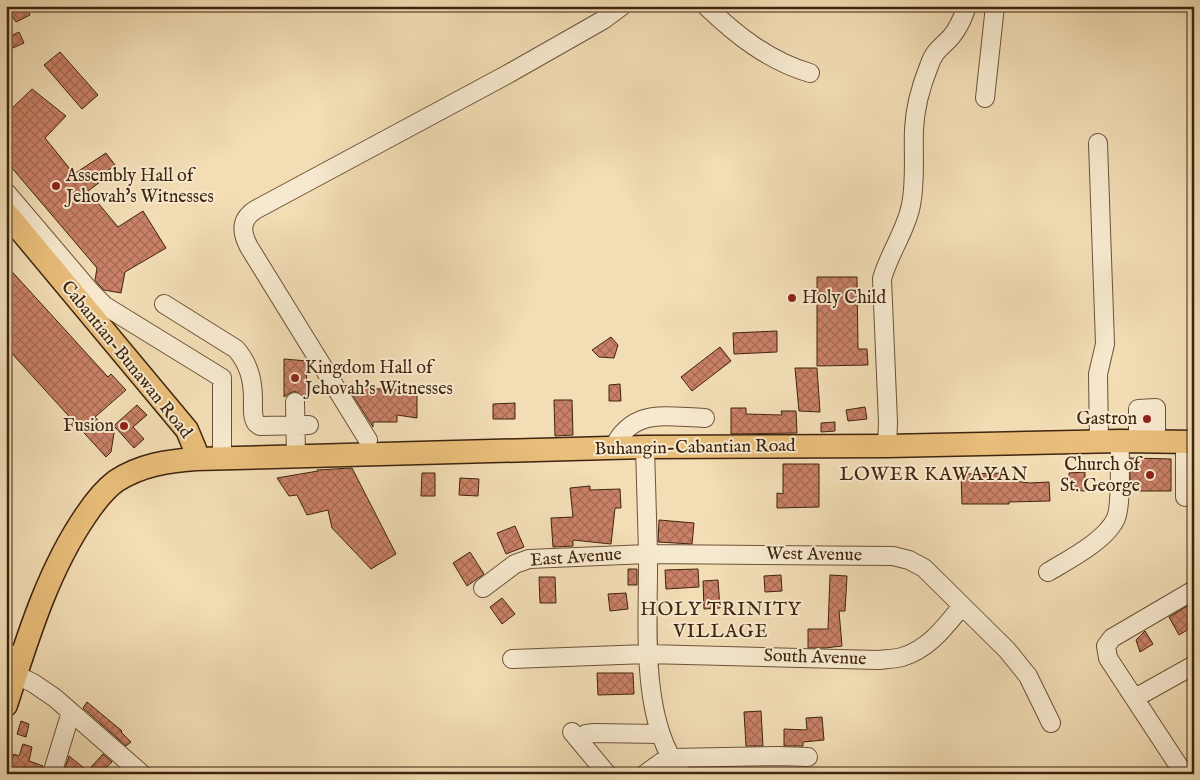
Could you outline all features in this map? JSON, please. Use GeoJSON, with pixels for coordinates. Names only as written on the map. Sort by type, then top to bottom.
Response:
{"type":"FeatureCollection","features":[{"type":"Feature","properties":{"kind":"main road","name":"Cabantian-Bunawan Road"},"geometry":{"type":"LineString","coordinates":[[6,213],[187,430],[193,444],[196,459],[169,461],[143,468],[115,482],[95,502],[70,540],[14,662],[6,705]]}},
{"type":"Feature","properties":{"kind":"main road","name":"Buhangin-Cabantian Road"},"geometry":{"type":"LineString","coordinates":[[196,459],[645,447],[888,446],[1128,441],[1190,442]]}},
{"type":"Feature","properties":{"kind":"street"},"geometry":{"type":"LineString","coordinates":[[368,440],[243,238],[242,230],[246,218],[255,210],[508,74],[603,20],[622,6]]}},
{"type":"Feature","properties":{"kind":"street"},"geometry":{"type":"LineString","coordinates":[[706,6],[747,42],[779,61],[810,73]]}},
{"type":"Feature","properties":{"kind":"street"},"geometry":{"type":"LineString","coordinates":[[888,446],[882,279],[886,264],[906,224],[911,204],[914,180],[915,116],[926,75],[934,55],[958,27],[967,6]]}},
{"type":"Feature","properties":{"kind":"street"},"geometry":{"type":"LineString","coordinates":[[984,98],[995,6]]}},
{"type":"Feature","properties":{"kind":"street"},"geometry":{"type":"LineString","coordinates":[[1048,572],[1101,537],[1110,528],[1116,518],[1119,504],[1128,441],[1098,374],[1105,344],[1105,334],[1098,143]]}},
{"type":"Feature","properties":{"kind":"street"},"geometry":{"type":"LineString","coordinates":[[6,192],[91,292],[106,306],[222,378],[222,459]]}},
{"type":"Feature","properties":{"kind":"street"},"geometry":{"type":"LineString","coordinates":[[164,304],[236,349],[242,356],[251,373],[253,417],[256,423],[260,426],[279,424],[302,426]]}},
{"type":"Feature","properties":{"kind":"street"},"geometry":{"type":"LineString","coordinates":[[296,402],[302,426],[296,457]]}},
{"type":"Feature","properties":{"kind":"street"},"geometry":{"type":"LineString","coordinates":[[613,448],[619,435],[642,418],[705,418]]}},
{"type":"Feature","properties":{"kind":"street"},"geometry":{"type":"LineString","coordinates":[[1185,497],[1190,442]]}},
{"type":"Feature","properties":{"kind":"street"},"geometry":{"type":"LineString","coordinates":[[645,447],[648,554],[647,654],[660,734],[670,757],[682,774]]}},
{"type":"Feature","properties":{"kind":"street","name":"East Avenue"},"geometry":{"type":"LineString","coordinates":[[483,588],[515,564],[529,559],[648,554]]}},
{"type":"Feature","properties":{"kind":"street","name":"West Avenue"},"geometry":{"type":"LineString","coordinates":[[648,554],[893,556],[909,560],[924,568],[938,580],[1007,650],[1028,676],[1051,723]]}},
{"type":"Feature","properties":{"kind":"street"},"geometry":{"type":"LineString","coordinates":[[1183,774],[1108,658],[1106,646],[1112,638],[1194,590]]}},
{"type":"Feature","properties":{"kind":"street","name":"South Avenue"},"geometry":{"type":"LineString","coordinates":[[512,659],[647,654],[878,660],[902,657],[922,648],[938,635],[962,606]]}},
{"type":"Feature","properties":{"kind":"street"},"geometry":{"type":"LineString","coordinates":[[14,662],[142,774]]}},
{"type":"Feature","properties":{"kind":"street"},"geometry":{"type":"LineString","coordinates":[[1135,698],[1194,665]]}},
{"type":"Feature","properties":{"kind":"street"},"geometry":{"type":"LineString","coordinates":[[55,771],[71,712]]}},
{"type":"Feature","properties":{"kind":"street"},"geometry":{"type":"LineString","coordinates":[[607,774],[576,735],[594,733],[660,734]]}},
{"type":"Feature","properties":{"kind":"street"},"geometry":{"type":"LineString","coordinates":[[645,774],[670,757],[808,757]]}},
{"type":"Feature","properties":{"kind":"building"},"geometry":{"type":"Polygon","coordinates":[[[6,6],[26,6],[30,15],[16,22],[6,6]]]}},
{"type":"Feature","properties":{"kind":"building"},"geometry":{"type":"Polygon","coordinates":[[[19,32],[24,43],[6,51],[6,38],[19,32]]]}},
{"type":"Feature","properties":{"kind":"building"},"geometry":{"type":"Polygon","coordinates":[[[60,52],[98,95],[82,109],[44,65],[60,52]]]}},
{"type":"Feature","properties":{"kind":"building","name":"Assembly Hall of Jehovah's Witnesses"},"geometry":{"type":"Polygon","coordinates":[[[32,89],[66,116],[45,138],[74,174],[106,153],[115,165],[101,176],[104,179],[88,191],[118,227],[143,211],[166,248],[125,272],[121,293],[104,290],[99,285],[95,280],[97,268],[6,161],[6,114],[32,89]]]}},
{"type":"Feature","properties":{"kind":"building"},"geometry":{"type":"Polygon","coordinates":[[[6,265],[108,377],[111,374],[126,390],[95,417],[108,431],[137,405],[147,415],[133,427],[144,439],[134,448],[115,427],[111,452],[106,457],[6,347],[6,265]]]}},
{"type":"Feature","properties":{"kind":"building"},"geometry":{"type":"Polygon","coordinates":[[[817,277],[857,277],[858,349],[867,349],[868,365],[817,366],[817,277]]]}},
{"type":"Feature","properties":{"kind":"building"},"geometry":{"type":"Polygon","coordinates":[[[777,331],[777,352],[734,354],[733,333],[777,331]]]}},
{"type":"Feature","properties":{"kind":"building"},"geometry":{"type":"Polygon","coordinates":[[[611,337],[618,345],[614,358],[599,357],[592,350],[611,337]]]}},
{"type":"Feature","properties":{"kind":"building"},"geometry":{"type":"Polygon","coordinates":[[[720,347],[731,361],[692,391],[681,377],[720,347]]]}},
{"type":"Feature","properties":{"kind":"building","name":"Kingdom Hall of Jehovah's Witnesses"},"geometry":{"type":"Polygon","coordinates":[[[284,359],[307,361],[306,398],[295,391],[284,397],[284,359]]]}},
{"type":"Feature","properties":{"kind":"building"},"geometry":{"type":"Polygon","coordinates":[[[795,368],[817,368],[820,412],[799,411],[795,368]]]}},
{"type":"Feature","properties":{"kind":"building"},"geometry":{"type":"Polygon","coordinates":[[[620,384],[621,401],[609,401],[609,385],[620,384]]]}},
{"type":"Feature","properties":{"kind":"building"},"geometry":{"type":"Polygon","coordinates":[[[348,388],[417,390],[417,418],[397,415],[397,422],[373,422],[373,427],[348,388]]]}},
{"type":"Feature","properties":{"kind":"building"},"geometry":{"type":"Polygon","coordinates":[[[554,400],[572,400],[573,435],[555,436],[554,400]]]}},
{"type":"Feature","properties":{"kind":"building"},"geometry":{"type":"Polygon","coordinates":[[[515,403],[515,419],[493,419],[493,404],[515,403]]]}},
{"type":"Feature","properties":{"kind":"building"},"geometry":{"type":"Polygon","coordinates":[[[865,407],[867,419],[848,421],[846,410],[865,407]]]}},
{"type":"Feature","properties":{"kind":"building"},"geometry":{"type":"Polygon","coordinates":[[[731,408],[746,408],[746,414],[782,415],[781,411],[796,411],[797,433],[731,434],[731,408]]]}},
{"type":"Feature","properties":{"kind":"building"},"geometry":{"type":"Polygon","coordinates":[[[835,422],[835,431],[821,432],[821,423],[835,422]]]}},
{"type":"Feature","properties":{"kind":"building","name":"Church of St. George"},"geometry":{"type":"Polygon","coordinates":[[[1130,458],[1171,459],[1171,491],[1130,491],[1130,458]]]}},
{"type":"Feature","properties":{"kind":"building"},"geometry":{"type":"Polygon","coordinates":[[[783,464],[819,464],[819,507],[777,508],[777,493],[783,494],[783,464]]]}},
{"type":"Feature","properties":{"kind":"building"},"geometry":{"type":"Polygon","coordinates":[[[352,468],[396,554],[371,569],[332,528],[328,510],[307,515],[297,495],[289,496],[277,478],[317,470],[352,468]]]}},
{"type":"Feature","properties":{"kind":"building"},"geometry":{"type":"Polygon","coordinates":[[[1085,472],[1085,491],[1069,490],[1069,473],[1085,472]]]}},
{"type":"Feature","properties":{"kind":"building"},"geometry":{"type":"Polygon","coordinates":[[[422,473],[435,473],[435,496],[421,496],[422,473]]]}},
{"type":"Feature","properties":{"kind":"building"},"geometry":{"type":"Polygon","coordinates":[[[1005,473],[1005,480],[1030,483],[1049,482],[1050,501],[1009,502],[1009,504],[962,504],[961,474],[1005,473]]]}},
{"type":"Feature","properties":{"kind":"building"},"geometry":{"type":"Polygon","coordinates":[[[460,478],[479,479],[478,496],[459,495],[460,478]]]}},
{"type":"Feature","properties":{"kind":"building"},"geometry":{"type":"Polygon","coordinates":[[[590,486],[590,490],[620,489],[621,508],[615,508],[611,544],[573,540],[573,546],[553,547],[551,518],[573,517],[570,488],[590,486]]]}},
{"type":"Feature","properties":{"kind":"building"},"geometry":{"type":"Polygon","coordinates":[[[659,520],[694,523],[692,544],[658,542],[659,520]]]}},
{"type":"Feature","properties":{"kind":"building"},"geometry":{"type":"Polygon","coordinates":[[[515,526],[524,547],[506,554],[497,533],[515,526]]]}},
{"type":"Feature","properties":{"kind":"building"},"geometry":{"type":"Polygon","coordinates":[[[470,552],[484,574],[467,586],[453,563],[470,552]]]}},
{"type":"Feature","properties":{"kind":"building"},"geometry":{"type":"Polygon","coordinates":[[[628,569],[637,569],[637,585],[628,585],[628,569]]]}},
{"type":"Feature","properties":{"kind":"building"},"geometry":{"type":"Polygon","coordinates":[[[698,569],[699,587],[666,589],[665,570],[698,569]]]}},
{"type":"Feature","properties":{"kind":"building"},"geometry":{"type":"Polygon","coordinates":[[[781,575],[782,591],[765,592],[764,576],[781,575]]]}},
{"type":"Feature","properties":{"kind":"building"},"geometry":{"type":"Polygon","coordinates":[[[830,575],[847,576],[845,611],[839,611],[842,646],[808,648],[808,629],[828,629],[830,575]]]}},
{"type":"Feature","properties":{"kind":"building"},"geometry":{"type":"Polygon","coordinates":[[[539,577],[555,577],[556,603],[540,603],[539,577]]]}},
{"type":"Feature","properties":{"kind":"building"},"geometry":{"type":"Polygon","coordinates":[[[718,580],[720,608],[704,609],[703,581],[718,580]]]}},
{"type":"Feature","properties":{"kind":"building"},"geometry":{"type":"Polygon","coordinates":[[[626,593],[628,609],[610,611],[608,594],[626,593]]]}},
{"type":"Feature","properties":{"kind":"building"},"geometry":{"type":"Polygon","coordinates":[[[502,598],[515,614],[502,624],[490,607],[502,598]]]}},
{"type":"Feature","properties":{"kind":"building"},"geometry":{"type":"Polygon","coordinates":[[[1194,602],[1194,626],[1179,635],[1169,617],[1194,602]]]}},
{"type":"Feature","properties":{"kind":"building"},"geometry":{"type":"Polygon","coordinates":[[[1145,631],[1153,644],[1140,652],[1136,640],[1145,631]]]}},
{"type":"Feature","properties":{"kind":"building"},"geometry":{"type":"Polygon","coordinates":[[[597,673],[633,673],[634,694],[598,695],[597,673]]]}},
{"type":"Feature","properties":{"kind":"building"},"geometry":{"type":"Polygon","coordinates":[[[87,702],[122,731],[131,742],[126,746],[83,708],[87,702]]]}},
{"type":"Feature","properties":{"kind":"building"},"geometry":{"type":"Polygon","coordinates":[[[761,711],[763,746],[746,746],[744,712],[761,711]]]}},
{"type":"Feature","properties":{"kind":"building"},"geometry":{"type":"Polygon","coordinates":[[[822,717],[824,740],[803,742],[803,746],[784,746],[784,729],[807,730],[806,718],[822,717]]]}},
{"type":"Feature","properties":{"kind":"building"},"geometry":{"type":"Polygon","coordinates":[[[21,721],[29,724],[26,737],[17,734],[21,721]]]}},
{"type":"Feature","properties":{"kind":"building"},"geometry":{"type":"Polygon","coordinates":[[[23,744],[32,747],[29,761],[43,766],[41,774],[20,774],[8,769],[14,754],[19,756],[23,744]]]}},
{"type":"Feature","properties":{"kind":"building"},"geometry":{"type":"Polygon","coordinates":[[[103,754],[112,762],[99,774],[91,767],[103,754]]]}},
{"type":"Feature","properties":{"kind":"building"},"geometry":{"type":"Polygon","coordinates":[[[69,756],[84,768],[79,774],[72,774],[65,768],[69,756]]]}},
{"type":"Feature","properties":{"kind":"waterway"},"geometry":{"type":"LineString","coordinates":[[1189,766],[1194,764]]}},
{"type":"Feature","properties":{"kind":"place","name":"Assembly Hall of Jehovah's Witnesses"},"geometry":{"type":"Point","coordinates":[56,186]}},
{"type":"Feature","properties":{"kind":"place","name":"Holy Child"},"geometry":{"type":"Point","coordinates":[792,298]}},
{"type":"Feature","properties":{"kind":"place","name":"Kingdom Hall of Jehovah's Witnesses"},"geometry":{"type":"Point","coordinates":[295,378]}},
{"type":"Feature","properties":{"kind":"place","name":"Gastron"},"geometry":{"type":"Point","coordinates":[1147,419]}},
{"type":"Feature","properties":{"kind":"place","name":"Fusion"},"geometry":{"type":"Point","coordinates":[124,426]}},
{"type":"Feature","properties":{"kind":"place","name":"Church of St. George"},"geometry":{"type":"Point","coordinates":[1150,475]}},
{"type":"Feature","properties":{"kind":"district","name":"LOWER KAWAYAN"},"geometry":{"type":"Point","coordinates":[934,475]}},
{"type":"Feature","properties":{"kind":"district","name":"HOLY TRINITY VILLAGE"},"geometry":{"type":"Point","coordinates":[721,621]}}]}
